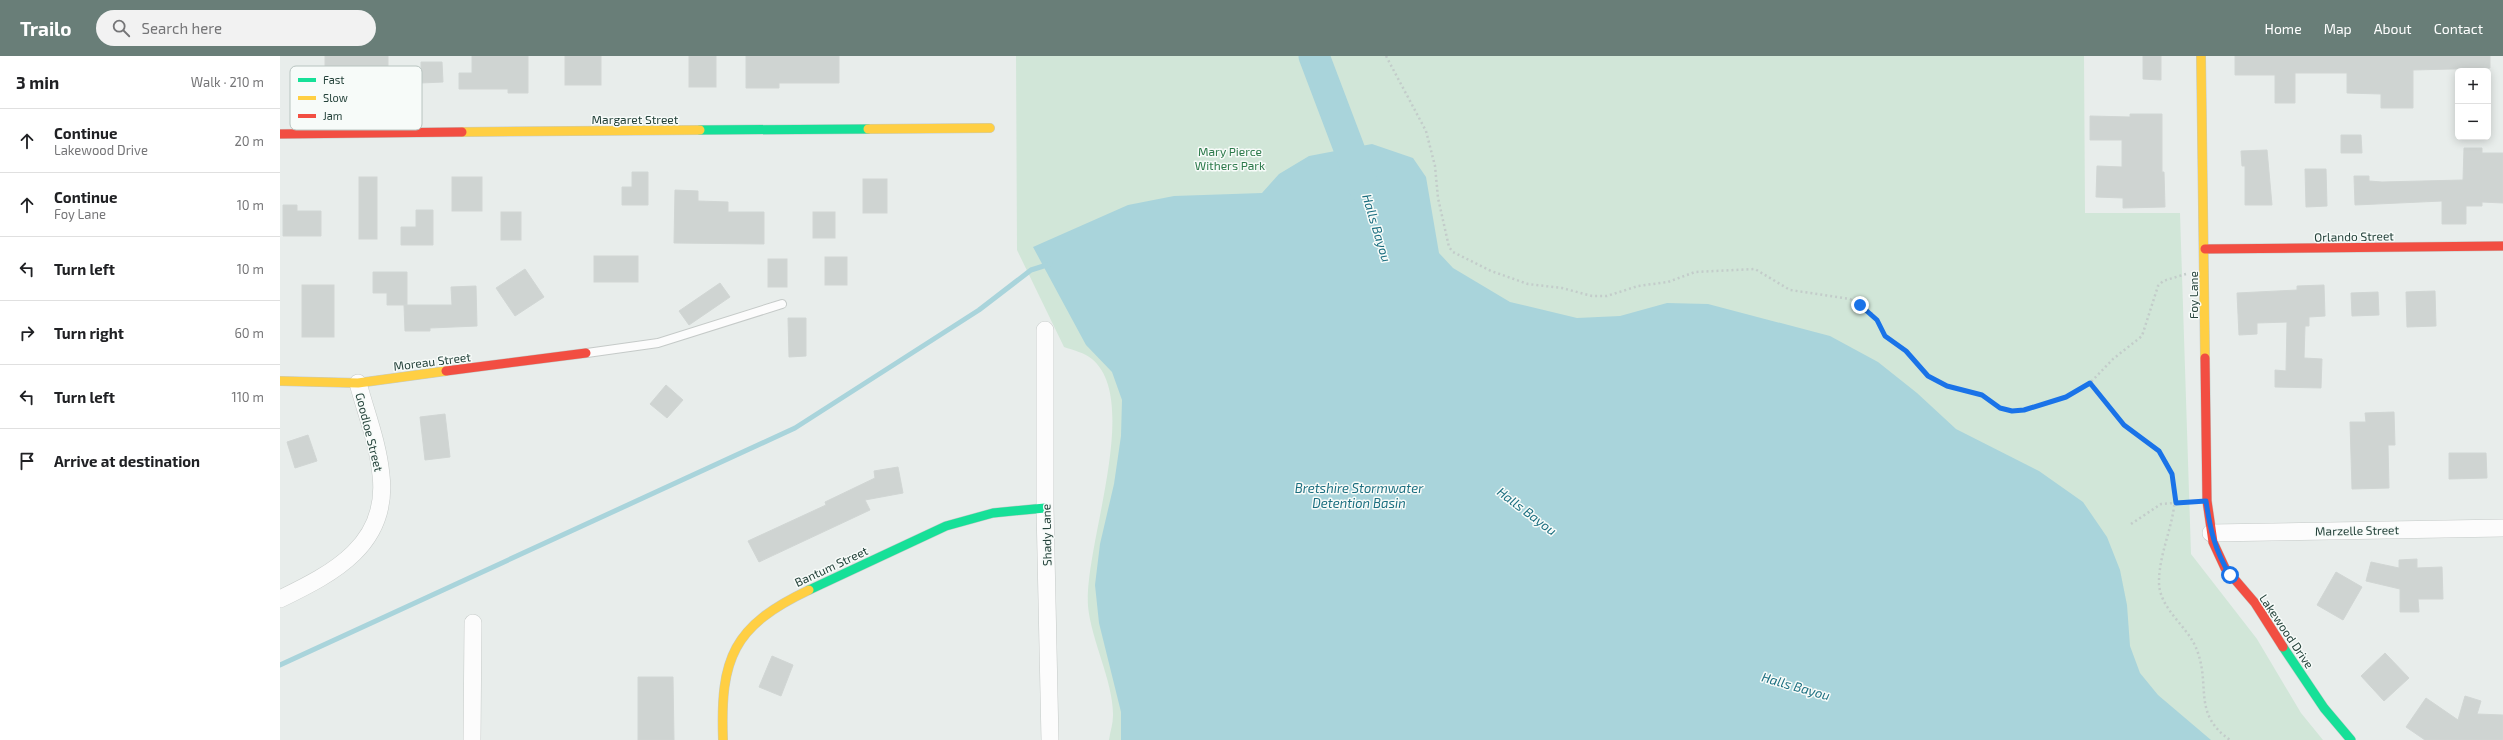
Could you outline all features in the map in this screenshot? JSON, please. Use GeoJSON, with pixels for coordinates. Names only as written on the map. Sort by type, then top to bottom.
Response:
{"type":"FeatureCollection","features":[{"type":"Feature","properties":{"kind":"street","name":"Foy Lane"},"geometry":{"type":"LineString","coordinates":[[2201,56],[2205,250],[2206,501],[2211,533]]}},
{"type":"Feature","properties":{"kind":"street","name":"Margaret Street"},"geometry":{"type":"LineString","coordinates":[[280,134],[990,128]]}},
{"type":"Feature","properties":{"kind":"street","name":"Orlando Street"},"geometry":{"type":"LineString","coordinates":[[2205,250],[2503,246]]}},
{"type":"Feature","properties":{"kind":"street","name":"Shady Lane"},"geometry":{"type":"LineString","coordinates":[[1045,330],[1045,508],[1050,740]]}},
{"type":"Feature","properties":{"kind":"street","name":"Moreau Street"},"geometry":{"type":"LineString","coordinates":[[280,381],[358,383],[586,353]]}},
{"type":"Feature","properties":{"kind":"street","name":"Goodloe Street"},"geometry":{"type":"LineString","coordinates":[[280,599],[314,583],[339,567],[359,548],[374,529],[380,503],[382,476],[376,446],[358,383]]}},
{"type":"Feature","properties":{"kind":"street","name":"Bantum Street"},"geometry":{"type":"LineString","coordinates":[[723,740],[723,678],[728,662],[740,638],[756,620],[779,604],[946,526],[994,513],[1045,508]]}},
{"type":"Feature","properties":{"kind":"street","name":"Marzelle Street"},"geometry":{"type":"LineString","coordinates":[[2211,533],[2503,528]]}},
{"type":"Feature","properties":{"kind":"street","name":"Lakewood Drive"},"geometry":{"type":"LineString","coordinates":[[2211,533],[2218,555],[2230,575],[2254,602],[2329,714],[2351,740]]}},
{"type":"Feature","properties":{"kind":"street"},"geometry":{"type":"LineString","coordinates":[[472,740],[473,623]]}},
{"type":"Feature","properties":{"kind":"lane"},"geometry":{"type":"LineString","coordinates":[[586,353],[658,343],[782,304]]}},
{"type":"Feature","properties":{"kind":"path"},"geometry":{"type":"LineString","coordinates":[[1386,56],[1426,131],[1435,166],[1438,198],[1449,247],[1453,252],[1491,271],[1528,284],[1562,288],[1592,296],[1606,296],[1638,286],[1668,282],[1695,272],[1755,269],[1790,290],[1850,299],[1870,311],[1877,320],[1885,336],[1906,351],[1928,376],[1947,386],[1982,395],[2000,408],[2012,411],[2024,410],[2066,397],[2090,383],[2113,359],[2142,336],[2151,302],[2158,286],[2163,281],[2190,272],[2205,273]]}},
{"type":"Feature","properties":{"kind":"path"},"geometry":{"type":"LineString","coordinates":[[2090,383],[2124,425],[2159,451],[2172,474],[2176,503],[2161,564],[2159,583],[2162,594],[2198,652],[2203,674],[2204,709],[2210,720],[2230,740]]}},
{"type":"Feature","properties":{"kind":"path"},"geometry":{"type":"LineString","coordinates":[[2131,524],[2160,504],[2206,501]]}},
{"type":"Feature","properties":{"kind":"green space","name":"Mary Pierce Withers Park"},"geometry":{"type":"Polygon","coordinates":[[[1016,56],[2084,56],[2085,213],[2180,213],[2191,554],[2257,639],[2301,713],[2323,740],[1109,740],[1113,719],[1110,690],[1093,633],[1088,606],[1089,580],[1112,440],[1112,407],[1106,379],[1092,359],[1082,353],[1064,347],[1017,250],[1016,56]]]}},
{"type":"Feature","properties":{"kind":"water","name":"Bretshire Stormwater Detention Basin"},"geometry":{"type":"Polygon","coordinates":[[[1372,144],[1413,158],[1426,177],[1439,253],[1453,268],[1510,302],[1577,318],[1620,316],[1667,303],[1708,304],[1830,336],[1878,362],[1917,393],[1956,429],[2039,471],[2083,502],[2107,537],[2120,570],[2127,605],[2130,646],[2140,673],[2158,695],[2211,740],[1121,740],[1121,712],[1099,623],[1095,585],[1100,544],[1114,484],[1121,436],[1122,400],[1112,372],[1086,345],[1033,247],[1128,205],[1174,196],[1262,193],[1279,174],[1309,156],[1372,144]]]}},
{"type":"Feature","properties":{"kind":"building"},"geometry":{"type":"Polygon","coordinates":[[[325,56],[388,56],[388,66],[325,66],[325,56]]]}},
{"type":"Feature","properties":{"kind":"building"},"geometry":{"type":"Polygon","coordinates":[[[472,56],[528,56],[528,93],[508,93],[508,89],[459,89],[459,73],[472,73],[472,56]]]}},
{"type":"Feature","properties":{"kind":"building"},"geometry":{"type":"Polygon","coordinates":[[[565,56],[601,56],[601,85],[565,85],[565,56]]]}},
{"type":"Feature","properties":{"kind":"building"},"geometry":{"type":"Polygon","coordinates":[[[689,56],[716,56],[716,87],[689,87],[689,56]]]}},
{"type":"Feature","properties":{"kind":"building"},"geometry":{"type":"Polygon","coordinates":[[[746,56],[839,56],[839,83],[779,83],[779,88],[746,88],[746,56]]]}},
{"type":"Feature","properties":{"kind":"building"},"geometry":{"type":"Polygon","coordinates":[[[2143,56],[2161,56],[2161,80],[2143,79],[2143,56]]]}},
{"type":"Feature","properties":{"kind":"building"},"geometry":{"type":"Polygon","coordinates":[[[2235,56],[2490,56],[2490,68],[2413,70],[2413,108],[2381,108],[2381,94],[2347,93],[2347,73],[2295,73],[2295,103],[2275,103],[2275,75],[2235,75],[2235,56]]]}},
{"type":"Feature","properties":{"kind":"building"},"geometry":{"type":"Polygon","coordinates":[[[421,62],[442,62],[443,82],[422,83],[421,62]]]}},
{"type":"Feature","properties":{"kind":"building"},"geometry":{"type":"Polygon","coordinates":[[[2130,114],[2162,114],[2162,172],[2164,172],[2165,207],[2123,208],[2123,198],[2096,197],[2097,166],[2122,167],[2122,140],[2090,140],[2090,116],[2130,117],[2130,114]]]}},
{"type":"Feature","properties":{"kind":"building"},"geometry":{"type":"Polygon","coordinates":[[[2341,135],[2361,135],[2362,153],[2341,153],[2341,135]]]}},
{"type":"Feature","properties":{"kind":"building"},"geometry":{"type":"Polygon","coordinates":[[[2464,148],[2482,148],[2482,153],[2503,153],[2503,203],[2482,202],[2482,206],[2466,206],[2466,224],[2442,224],[2442,201],[2355,205],[2354,176],[2369,176],[2369,181],[2382,182],[2463,180],[2464,148]]]}},
{"type":"Feature","properties":{"kind":"building"},"geometry":{"type":"Polygon","coordinates":[[[2267,150],[2272,205],[2245,205],[2245,166],[2242,166],[2241,151],[2267,150]]]}},
{"type":"Feature","properties":{"kind":"building"},"geometry":{"type":"Polygon","coordinates":[[[2305,169],[2326,169],[2327,206],[2306,207],[2305,169]]]}},
{"type":"Feature","properties":{"kind":"building"},"geometry":{"type":"Polygon","coordinates":[[[632,172],[648,172],[648,205],[622,205],[622,187],[632,187],[632,172]]]}},
{"type":"Feature","properties":{"kind":"building"},"geometry":{"type":"Polygon","coordinates":[[[359,177],[377,177],[377,239],[359,239],[359,177]]]}},
{"type":"Feature","properties":{"kind":"building"},"geometry":{"type":"Polygon","coordinates":[[[452,177],[482,177],[482,211],[452,211],[452,177]]]}},
{"type":"Feature","properties":{"kind":"building"},"geometry":{"type":"Polygon","coordinates":[[[863,179],[887,179],[887,213],[863,213],[863,179]]]}},
{"type":"Feature","properties":{"kind":"building"},"geometry":{"type":"Polygon","coordinates":[[[675,190],[698,191],[698,201],[728,202],[728,212],[764,212],[764,244],[674,243],[675,190]]]}},
{"type":"Feature","properties":{"kind":"building"},"geometry":{"type":"Polygon","coordinates":[[[283,205],[297,205],[297,211],[321,211],[321,236],[283,236],[283,205]]]}},
{"type":"Feature","properties":{"kind":"building"},"geometry":{"type":"Polygon","coordinates":[[[416,210],[433,210],[433,245],[401,245],[401,227],[416,227],[416,210]]]}},
{"type":"Feature","properties":{"kind":"building"},"geometry":{"type":"Polygon","coordinates":[[[501,212],[521,212],[521,240],[501,240],[501,212]]]}},
{"type":"Feature","properties":{"kind":"building"},"geometry":{"type":"Polygon","coordinates":[[[813,212],[835,212],[835,238],[813,238],[813,212]]]}},
{"type":"Feature","properties":{"kind":"building"},"geometry":{"type":"Polygon","coordinates":[[[594,256],[638,256],[638,282],[594,282],[594,256]]]}},
{"type":"Feature","properties":{"kind":"building"},"geometry":{"type":"Polygon","coordinates":[[[825,257],[847,257],[847,285],[825,285],[825,257]]]}},
{"type":"Feature","properties":{"kind":"building"},"geometry":{"type":"Polygon","coordinates":[[[768,259],[787,259],[787,287],[768,287],[768,259]]]}},
{"type":"Feature","properties":{"kind":"building"},"geometry":{"type":"Polygon","coordinates":[[[525,269],[544,297],[515,316],[496,288],[525,269]]]}},
{"type":"Feature","properties":{"kind":"building"},"geometry":{"type":"Polygon","coordinates":[[[373,272],[407,272],[407,305],[387,305],[387,293],[373,293],[373,272]]]}},
{"type":"Feature","properties":{"kind":"building"},"geometry":{"type":"Polygon","coordinates":[[[720,283],[730,297],[689,325],[679,311],[720,283]]]}},
{"type":"Feature","properties":{"kind":"building"},"geometry":{"type":"Polygon","coordinates":[[[302,285],[334,285],[334,337],[302,337],[302,285]]]}},
{"type":"Feature","properties":{"kind":"building"},"geometry":{"type":"Polygon","coordinates":[[[2324,285],[2325,316],[2309,317],[2309,326],[2305,326],[2304,358],[2322,359],[2321,388],[2275,387],[2275,370],[2286,371],[2287,322],[2257,323],[2257,334],[2239,335],[2237,293],[2297,290],[2297,286],[2324,285]]]}},
{"type":"Feature","properties":{"kind":"building"},"geometry":{"type":"Polygon","coordinates":[[[476,286],[477,326],[430,328],[430,331],[405,331],[404,305],[452,305],[451,287],[476,286]]]}},
{"type":"Feature","properties":{"kind":"building"},"geometry":{"type":"Polygon","coordinates":[[[2435,291],[2436,326],[2407,327],[2406,292],[2435,291]]]}},
{"type":"Feature","properties":{"kind":"building"},"geometry":{"type":"Polygon","coordinates":[[[2378,292],[2379,315],[2352,316],[2351,293],[2378,292]]]}},
{"type":"Feature","properties":{"kind":"building"},"geometry":{"type":"Polygon","coordinates":[[[788,318],[806,318],[806,356],[789,357],[788,318]]]}},
{"type":"Feature","properties":{"kind":"building"},"geometry":{"type":"Polygon","coordinates":[[[666,385],[683,400],[667,418],[650,404],[666,385]]]}},
{"type":"Feature","properties":{"kind":"building"},"geometry":{"type":"Polygon","coordinates":[[[2394,412],[2395,445],[2388,445],[2389,488],[2352,489],[2350,422],[2366,422],[2365,413],[2394,412]]]}},
{"type":"Feature","properties":{"kind":"building"},"geometry":{"type":"Polygon","coordinates":[[[445,414],[450,457],[425,460],[420,417],[445,414]]]}},
{"type":"Feature","properties":{"kind":"building"},"geometry":{"type":"Polygon","coordinates":[[[308,435],[317,461],[295,468],[287,442],[308,435]]]}},
{"type":"Feature","properties":{"kind":"building"},"geometry":{"type":"Polygon","coordinates":[[[2449,453],[2486,453],[2487,478],[2449,479],[2449,453]]]}},
{"type":"Feature","properties":{"kind":"building"},"geometry":{"type":"Polygon","coordinates":[[[898,467],[903,493],[865,500],[870,510],[759,562],[748,541],[826,505],[825,502],[875,478],[874,471],[898,467]]]}},
{"type":"Feature","properties":{"kind":"building"},"geometry":{"type":"Polygon","coordinates":[[[2417,559],[2417,568],[2442,567],[2443,599],[2418,599],[2419,612],[2400,612],[2400,589],[2366,581],[2371,562],[2399,568],[2399,560],[2417,559]]]}},
{"type":"Feature","properties":{"kind":"building"},"geometry":{"type":"Polygon","coordinates":[[[2336,572],[2362,587],[2343,620],[2317,605],[2336,572]]]}},
{"type":"Feature","properties":{"kind":"building"},"geometry":{"type":"Polygon","coordinates":[[[2385,653],[2409,678],[2384,701],[2361,676],[2385,653]]]}},
{"type":"Feature","properties":{"kind":"building"},"geometry":{"type":"Polygon","coordinates":[[[772,656],[793,665],[781,696],[759,687],[772,656]]]}},
{"type":"Feature","properties":{"kind":"building"},"geometry":{"type":"Polygon","coordinates":[[[638,677],[673,677],[674,740],[638,740],[638,677]]]}},
{"type":"Feature","properties":{"kind":"building"},"geometry":{"type":"Polygon","coordinates":[[[2465,696],[2481,701],[2477,714],[2503,715],[2503,740],[2425,740],[2406,727],[2426,698],[2458,720],[2465,696]]]}},
{"type":"Feature","properties":{"kind":"waterway","name":"Halls Bayou"},"geometry":{"type":"LineString","coordinates":[[1314,56],[1364,188]]}},
{"type":"Feature","properties":{"kind":"waterway"},"geometry":{"type":"LineString","coordinates":[[280,665],[795,428],[979,310],[1031,270],[1050,264]]}},
{"type":"Feature","properties":{"kind":"traffic: fast"},"geometry":{"type":"LineString","coordinates":[[700,130],[868,129]]}},
{"type":"Feature","properties":{"kind":"traffic: fast"},"geometry":{"type":"LineString","coordinates":[[809,590],[946,526],[993,513],[1045,508]]}},
{"type":"Feature","properties":{"kind":"traffic: fast"},"geometry":{"type":"LineString","coordinates":[[2283,647],[2324,708],[2351,740]]}},
{"type":"Feature","properties":{"kind":"traffic: slow"},"geometry":{"type":"LineString","coordinates":[[2201,56],[2205,358]]}},
{"type":"Feature","properties":{"kind":"traffic: slow"},"geometry":{"type":"LineString","coordinates":[[868,129],[990,128]]}},
{"type":"Feature","properties":{"kind":"traffic: slow"},"geometry":{"type":"LineString","coordinates":[[462,132],[700,130]]}},
{"type":"Feature","properties":{"kind":"traffic: slow"},"geometry":{"type":"LineString","coordinates":[[280,381],[358,383],[446,371]]}},
{"type":"Feature","properties":{"kind":"traffic: slow"},"geometry":{"type":"LineString","coordinates":[[723,740],[724,687],[729,666],[736,648],[748,632],[763,617],[783,603],[809,590]]}},
{"type":"Feature","properties":{"kind":"traffic: jam"},"geometry":{"type":"LineString","coordinates":[[280,134],[462,132]]}},
{"type":"Feature","properties":{"kind":"traffic: jam"},"geometry":{"type":"LineString","coordinates":[[2205,249],[2503,246]]}},
{"type":"Feature","properties":{"kind":"traffic: jam"},"geometry":{"type":"LineString","coordinates":[[446,371],[586,353]]}},
{"type":"Feature","properties":{"kind":"traffic: jam"},"geometry":{"type":"LineString","coordinates":[[2205,358],[2207,501],[2213,542],[2225,568],[2255,603],[2283,647]]}},
{"type":"Feature","properties":{"kind":"route"},"geometry":{"type":"LineString","coordinates":[[1860,305],[1870,311],[1877,320],[1885,336],[1906,351],[1912,360],[1928,376],[1947,386],[1982,395],[2000,408],[2012,411],[2024,410],[2066,397],[2078,392],[2090,383],[2101,395],[2114,415],[2124,425],[2149,442],[2159,451],[2167,462],[2172,474],[2176,503],[2206,501],[2211,533],[2218,555],[2230,575]]}}]}
